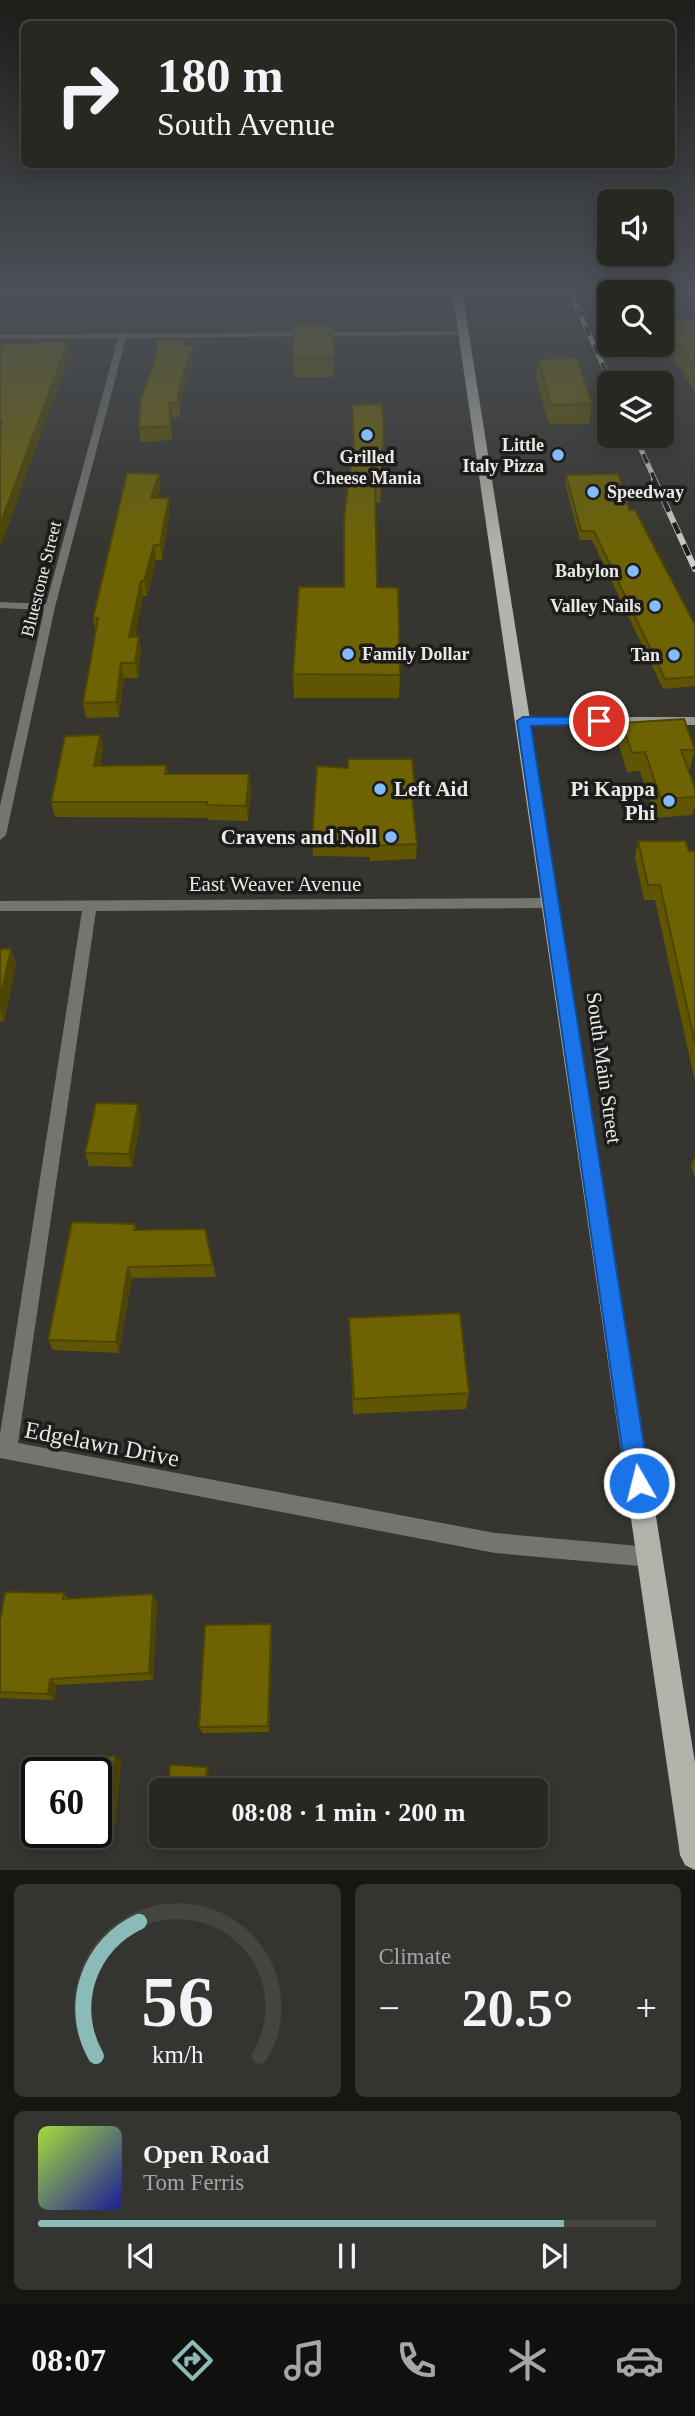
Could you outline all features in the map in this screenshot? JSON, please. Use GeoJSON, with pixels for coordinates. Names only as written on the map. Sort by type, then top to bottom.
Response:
{"type":"FeatureCollection","features":[{"type":"Feature","properties":{"kind":"main road","name":"South Main Street"},"geometry":{"type":"LineString","coordinates":[[470,377],[695,1855]]}},
{"type":"Feature","properties":{"kind":"street","name":"Bluestone Street"},"geometry":{"type":"LineString","coordinates":[[0,835],[50,607],[112,377]]}},
{"type":"Feature","properties":{"kind":"street"},"geometry":{"type":"LineString","coordinates":[[0,605],[50,607]]}},
{"type":"Feature","properties":{"kind":"street"},"geometry":{"type":"LineString","coordinates":[[523,721],[695,721]]}},
{"type":"Feature","properties":{"kind":"street","name":"East Weaver Avenue"},"geometry":{"type":"LineString","coordinates":[[0,906],[551,903]]}},
{"type":"Feature","properties":{"kind":"street","name":"Edgelawn Drive"},"geometry":{"type":"LineString","coordinates":[[90,906],[7,1451],[495,1544],[650,1557]]}},
{"type":"Feature","properties":{"kind":"building"},"geometry":{"type":"Polygon","coordinates":[[[0,377],[55,377],[0,525],[2,422],[0,377]]]}},
{"type":"Feature","properties":{"kind":"building"},"geometry":{"type":"Polygon","coordinates":[[[148,377],[182,377],[178,403],[170,403],[170,426],[139,428],[140,401],[148,377]]]}},
{"type":"Feature","properties":{"kind":"building"},"geometry":{"type":"Polygon","coordinates":[[[543,377],[583,377],[592,404],[551,405],[543,377]]]}},
{"type":"Feature","properties":{"kind":"building"},"geometry":{"type":"Polygon","coordinates":[[[382,404],[384,429],[381,480],[375,480],[377,587],[398,588],[400,675],[293,674],[299,587],[344,587],[344,518],[354,441],[352,405],[382,404]]]}},
{"type":"Feature","properties":{"kind":"building"},"geometry":{"type":"Polygon","coordinates":[[[127,473],[159,474],[151,498],[169,498],[160,545],[154,545],[144,581],[141,581],[129,637],[139,636],[135,663],[121,663],[116,702],[83,703],[98,618],[93,618],[127,473]]]}},
{"type":"Feature","properties":{"kind":"building"},"geometry":{"type":"Polygon","coordinates":[[[618,474],[629,510],[635,510],[695,625],[695,677],[665,679],[594,531],[581,531],[566,475],[618,474]]]}},
{"type":"Feature","properties":{"kind":"building"},"geometry":{"type":"Polygon","coordinates":[[[684,719],[695,750],[681,750],[695,788],[695,797],[661,799],[645,752],[632,753],[622,723],[684,719]]]}},
{"type":"Feature","properties":{"kind":"building"},"geometry":{"type":"Polygon","coordinates":[[[100,735],[94,766],[166,765],[165,774],[249,774],[246,806],[207,805],[207,802],[51,802],[65,736],[100,735]]]}},
{"type":"Feature","properties":{"kind":"building"},"geometry":{"type":"Polygon","coordinates":[[[348,759],[412,759],[415,788],[411,788],[417,844],[370,846],[370,842],[312,841],[317,766],[348,768],[348,759]]]}},
{"type":"Feature","properties":{"kind":"building"},"geometry":{"type":"Polygon","coordinates":[[[638,841],[685,841],[689,851],[695,851],[695,1043],[660,885],[648,885],[638,841]]]}},
{"type":"Feature","properties":{"kind":"building"},"geometry":{"type":"Polygon","coordinates":[[[0,949],[11,949],[0,999],[0,949]]]}},
{"type":"Feature","properties":{"kind":"building"},"geometry":{"type":"Polygon","coordinates":[[[96,1103],[138,1104],[129,1154],[85,1153],[96,1103]]]}},
{"type":"Feature","properties":{"kind":"building"},"geometry":{"type":"Polygon","coordinates":[[[72,1222],[135,1224],[134,1230],[205,1229],[213,1265],[128,1267],[116,1342],[48,1340],[72,1222]]]}},
{"type":"Feature","properties":{"kind":"building"},"geometry":{"type":"Polygon","coordinates":[[[460,1313],[469,1393],[354,1399],[349,1318],[460,1313]]]}},
{"type":"Feature","properties":{"kind":"building"},"geometry":{"type":"Polygon","coordinates":[[[5,1592],[64,1593],[63,1599],[153,1594],[149,1673],[50,1679],[48,1694],[0,1692],[0,1621],[5,1592]]]}},
{"type":"Feature","properties":{"kind":"building"},"geometry":{"type":"Polygon","coordinates":[[[271,1624],[268,1726],[199,1727],[205,1625],[271,1624]]]}},
{"type":"Feature","properties":{"kind":"building"},"geometry":{"type":"Polygon","coordinates":[[[115,1756],[112,1790],[112,1757],[91,1757],[115,1756]]]}},
{"type":"Feature","properties":{"kind":"building"},"geometry":{"type":"Polygon","coordinates":[[[170,1765],[207,1767],[206,1778],[169,1778],[170,1765]]]}},
{"type":"Feature","properties":{"kind":"railway"},"geometry":{"type":"LineString","coordinates":[[640,448],[655,480]]}},
{"type":"Feature","properties":{"kind":"railway"},"geometry":{"type":"LineString","coordinates":[[654,479],[695,569]]}},
{"type":"Feature","properties":{"kind":"place","name":"Grilled Cheese Mania"},"geometry":{"type":"Point","coordinates":[367,435]}},
{"type":"Feature","properties":{"kind":"place","name":"Little Italy Pizza"},"geometry":{"type":"Point","coordinates":[558,455]}},
{"type":"Feature","properties":{"kind":"place","name":"Speedway"},"geometry":{"type":"Point","coordinates":[593,492]}},
{"type":"Feature","properties":{"kind":"place","name":"Babylon"},"geometry":{"type":"Point","coordinates":[633,571]}},
{"type":"Feature","properties":{"kind":"place","name":"Valley Nails"},"geometry":{"type":"Point","coordinates":[655,606]}},
{"type":"Feature","properties":{"kind":"place","name":"Family Dollar"},"geometry":{"type":"Point","coordinates":[348,654]}},
{"type":"Feature","properties":{"kind":"place","name":"Tan"},"geometry":{"type":"Point","coordinates":[674,655]}},
{"type":"Feature","properties":{"kind":"place","name":"Left Aid"},"geometry":{"type":"Point","coordinates":[380,789]}},
{"type":"Feature","properties":{"kind":"place","name":"Pi Kappa Phi"},"geometry":{"type":"Point","coordinates":[669,801]}},
{"type":"Feature","properties":{"kind":"place","name":"Cravens and Noll"},"geometry":{"type":"Point","coordinates":[391,837]}},
{"type":"Feature","properties":{"kind":"route"},"geometry":{"type":"LineString","coordinates":[[599,721],[523,721],[639,1483]]}}]}
